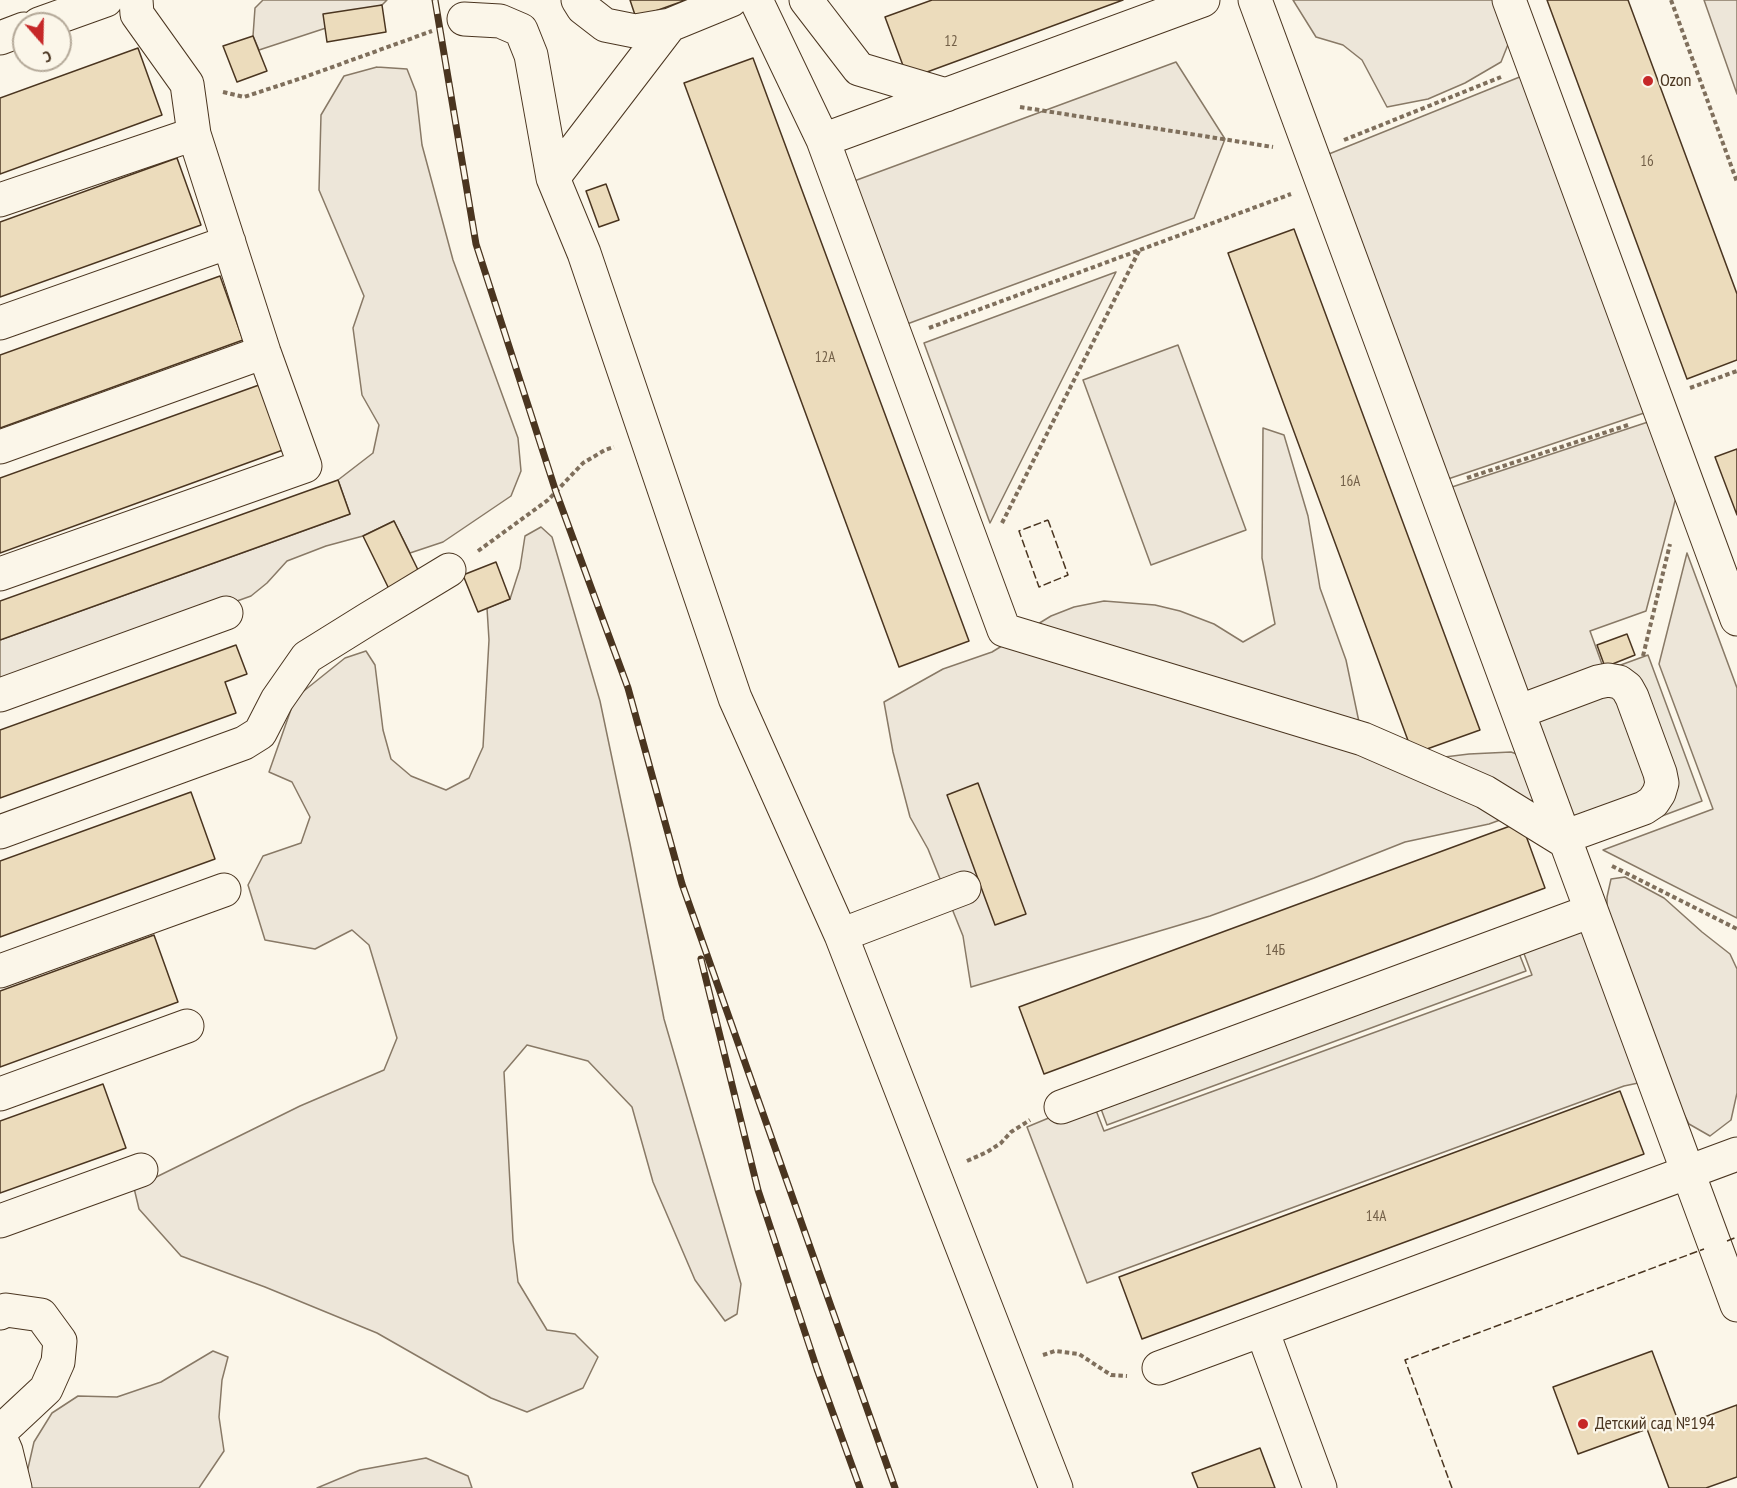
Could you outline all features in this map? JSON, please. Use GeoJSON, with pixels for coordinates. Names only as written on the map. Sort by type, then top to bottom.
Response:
{"type":"FeatureCollection","features":[{"type":"Feature","properties":{"kind":"lane"},"geometry":{"type":"LineString","coordinates":[[72,12],[106,0]]}},
{"type":"Feature","properties":{"kind":"lane"},"geometry":{"type":"LineString","coordinates":[[0,574],[305,466],[264,352],[194,134],[187,84],[137,14],[136,0]]}},
{"type":"Feature","properties":{"kind":"lane"},"geometry":{"type":"LineString","coordinates":[[578,0],[583,8],[605,25],[635,31],[670,25],[731,0]]}},
{"type":"Feature","properties":{"kind":"lane"},"geometry":{"type":"LineString","coordinates":[[756,0],[823,140],[1004,630],[1363,739],[1485,792],[1565,840]]}},
{"type":"Feature","properties":{"kind":"lane"},"geometry":{"type":"LineString","coordinates":[[806,0],[859,69],[946,95]]}},
{"type":"Feature","properties":{"kind":"lane"},"geometry":{"type":"LineString","coordinates":[[823,140],[1203,0]]}},
{"type":"Feature","properties":{"kind":"lane"},"geometry":{"type":"LineString","coordinates":[[1255,0],[1737,1305]]}},
{"type":"Feature","properties":{"kind":"lane"},"geometry":{"type":"LineString","coordinates":[[1509,0],[1737,618]]}},
{"type":"Feature","properties":{"kind":"lane"},"geometry":{"type":"LineString","coordinates":[[464,19],[500,21],[521,30],[531,56],[553,178],[584,253],[735,698],[841,935],[1056,1488]]}},
{"type":"Feature","properties":{"kind":"lane"},"geometry":{"type":"LineString","coordinates":[[553,178],[670,25]]}},
{"type":"Feature","properties":{"kind":"lane"},"geometry":{"type":"LineString","coordinates":[[0,200],[194,134]]}},
{"type":"Feature","properties":{"kind":"lane"},"geometry":{"type":"LineString","coordinates":[[0,323],[230,242]]}},
{"type":"Feature","properties":{"kind":"lane"},"geometry":{"type":"LineString","coordinates":[[0,447],[264,352]]}},
{"type":"Feature","properties":{"kind":"lane"},"geometry":{"type":"LineString","coordinates":[[0,832],[244,743],[260,733],[277,700],[307,657],[449,570]]}},
{"type":"Feature","properties":{"kind":"lane"},"geometry":{"type":"LineString","coordinates":[[0,695],[226,613]]}},
{"type":"Feature","properties":{"kind":"lane"},"geometry":{"type":"LineString","coordinates":[[1518,711],[1598,682],[1608,680],[1618,682],[1627,688],[1632,697],[1660,773],[1662,783],[1653,802],[1644,808],[1565,840]]}},
{"type":"Feature","properties":{"kind":"lane"},"geometry":{"type":"LineString","coordinates":[[841,935],[964,888]]}},
{"type":"Feature","properties":{"kind":"lane"},"geometry":{"type":"LineString","coordinates":[[0,971],[224,890]]}},
{"type":"Feature","properties":{"kind":"lane"},"geometry":{"type":"LineString","coordinates":[[1061,1107],[1591,911]]}},
{"type":"Feature","properties":{"kind":"lane"},"geometry":{"type":"LineString","coordinates":[[0,1094],[187,1026]]}},
{"type":"Feature","properties":{"kind":"lane"},"geometry":{"type":"LineString","coordinates":[[1159,1368],[1737,1154]]}},
{"type":"Feature","properties":{"kind":"lane"},"geometry":{"type":"LineString","coordinates":[[0,1221],[141,1170]]}},
{"type":"Feature","properties":{"kind":"lane"},"geometry":{"type":"LineString","coordinates":[[0,1313],[6,1310],[41,1315],[60,1341],[58,1362],[46,1389],[0,1432]]}},
{"type":"Feature","properties":{"kind":"lane"},"geometry":{"type":"LineString","coordinates":[[1262,1330],[1320,1488]]}},
{"type":"Feature","properties":{"kind":"lane"},"geometry":{"type":"LineString","coordinates":[[0,1437],[6,1451],[15,1488]]}},
{"type":"Feature","properties":{"kind":"path"},"geometry":{"type":"LineString","coordinates":[[1671,0],[1737,182]]}},
{"type":"Feature","properties":{"kind":"path"},"geometry":{"type":"LineString","coordinates":[[187,84],[244,97],[464,19]]}},
{"type":"Feature","properties":{"kind":"path"},"geometry":{"type":"LineString","coordinates":[[897,340],[1139,250],[1533,65]]}},
{"type":"Feature","properties":{"kind":"path"},"geometry":{"type":"LineString","coordinates":[[1016,106],[1317,168]]}},
{"type":"Feature","properties":{"kind":"path"},"geometry":{"type":"LineString","coordinates":[[980,566],[1139,250]]}},
{"type":"Feature","properties":{"kind":"path"},"geometry":{"type":"LineString","coordinates":[[1435,488],[1659,407],[1737,371]]}},
{"type":"Feature","properties":{"kind":"path"},"geometry":{"type":"LineString","coordinates":[[449,570],[509,530],[548,500],[583,463],[605,450],[646,436]]}},
{"type":"Feature","properties":{"kind":"path"},"geometry":{"type":"LineString","coordinates":[[1632,697],[1672,538]]}},
{"type":"Feature","properties":{"kind":"path"},"geometry":{"type":"LineString","coordinates":[[1565,840],[1737,929]]}},
{"type":"Feature","properties":{"kind":"path"},"geometry":{"type":"LineString","coordinates":[[935,1176],[987,1152],[1035,1116],[1061,1107]]}},
{"type":"Feature","properties":{"kind":"path"},"geometry":{"type":"LineString","coordinates":[[1009,1367],[1055,1351],[1080,1354],[1111,1375],[1135,1377],[1159,1368]]}},
{"type":"Feature","properties":{"kind":"shaded area"},"geometry":{"type":"Polygon","coordinates":[[[263,0],[387,0],[382,5],[326,28],[259,50],[253,36],[255,8],[263,0]]]}},
{"type":"Feature","properties":{"kind":"shaded area"},"geometry":{"type":"Polygon","coordinates":[[[1293,0],[1502,0],[1509,42],[1501,62],[1465,83],[1428,99],[1387,107],[1362,60],[1343,45],[1316,37],[1293,0]]]}},
{"type":"Feature","properties":{"kind":"shaded area"},"geometry":{"type":"Polygon","coordinates":[[[1704,0],[1737,0],[1737,94],[1704,0]]]}},
{"type":"Feature","properties":{"kind":"shaded area"},"geometry":{"type":"Polygon","coordinates":[[[1176,62],[1225,139],[1194,218],[899,327],[846,184],[1176,62]]]}},
{"type":"Feature","properties":{"kind":"shaded area"},"geometry":{"type":"Polygon","coordinates":[[[377,67],[407,69],[416,92],[422,145],[453,260],[518,438],[521,471],[511,496],[443,542],[410,553],[394,521],[363,536],[326,546],[287,561],[267,583],[251,596],[0,686],[0,640],[350,514],[338,480],[373,453],[379,425],[362,395],[353,328],[364,296],[319,190],[321,115],[344,76],[377,67]]]}},
{"type":"Feature","properties":{"kind":"shaded area"},"geometry":{"type":"Polygon","coordinates":[[[1532,72],[1656,409],[1442,481],[1319,158],[1532,72]]]}},
{"type":"Feature","properties":{"kind":"shaded area"},"geometry":{"type":"Polygon","coordinates":[[[1116,272],[990,523],[924,343],[1116,272]]]}},
{"type":"Feature","properties":{"kind":"shaded area"},"geometry":{"type":"Polygon","coordinates":[[[1178,345],[1246,530],[1151,565],[1083,380],[1178,345]]]}},
{"type":"Feature","properties":{"kind":"shaded area"},"geometry":{"type":"Polygon","coordinates":[[[1660,418],[1680,482],[1646,611],[1590,631],[1603,667],[1519,700],[1443,490],[1660,418]]]}},
{"type":"Feature","properties":{"kind":"shaded area"},"geometry":{"type":"Polygon","coordinates":[[[1263,428],[1284,435],[1308,516],[1320,588],[1346,660],[1359,722],[1396,763],[1469,754],[1511,752],[1528,758],[1544,804],[1489,824],[1405,842],[1210,916],[971,987],[963,936],[928,849],[910,817],[893,752],[884,702],[943,669],[992,652],[1051,616],[1074,607],[1104,601],[1155,605],[1180,611],[1214,624],[1243,642],[1275,624],[1262,558],[1263,428]]]}},
{"type":"Feature","properties":{"kind":"shaded area"},"geometry":{"type":"Polygon","coordinates":[[[541,527],[552,537],[600,701],[664,1019],[741,1284],[737,1314],[725,1321],[695,1280],[653,1182],[632,1107],[588,1061],[527,1045],[504,1072],[513,1240],[518,1282],[547,1330],[575,1334],[598,1357],[583,1388],[527,1412],[491,1398],[377,1333],[265,1287],[181,1256],[139,1209],[134,1188],[300,1106],[384,1070],[397,1038],[369,945],[352,930],[315,949],[265,940],[248,885],[263,856],[301,843],[310,817],[292,782],[269,772],[295,698],[345,658],[366,651],[375,665],[383,730],[391,759],[411,776],[446,790],[469,778],[483,747],[489,640],[487,608],[510,599],[520,568],[525,536],[541,527]]]}},
{"type":"Feature","properties":{"kind":"shaded area"},"geometry":{"type":"Polygon","coordinates":[[[1687,553],[1737,688],[1737,918],[1603,850],[1713,809],[1659,664],[1687,553]]]}},
{"type":"Feature","properties":{"kind":"shaded area"},"geometry":{"type":"Polygon","coordinates":[[[1648,655],[1702,801],[1579,847],[1525,700],[1648,655]]]}},
{"type":"Feature","properties":{"kind":"shaded area"},"geometry":{"type":"Polygon","coordinates":[[[1625,877],[1664,898],[1730,954],[1737,969],[1737,1093],[1731,1120],[1710,1136],[1689,1124],[1672,1091],[1607,930],[1607,897],[1611,879],[1625,877]]]}},
{"type":"Feature","properties":{"kind":"shaded area"},"geometry":{"type":"Polygon","coordinates":[[[1588,920],[1643,1082],[1624,1086],[1087,1283],[1027,1127],[1092,1100],[1104,1131],[1532,975],[1520,943],[1588,920]]]}},
{"type":"Feature","properties":{"kind":"shaded area"},"geometry":{"type":"Polygon","coordinates":[[[1515,943],[1526,971],[1107,1125],[1097,1098],[1515,943]]]}},
{"type":"Feature","properties":{"kind":"shaded area"},"geometry":{"type":"Polygon","coordinates":[[[213,1351],[228,1357],[222,1380],[219,1417],[224,1451],[199,1488],[27,1488],[26,1477],[34,1442],[52,1413],[78,1396],[117,1397],[161,1382],[213,1351]]]}},
{"type":"Feature","properties":{"kind":"shaded area"},"geometry":{"type":"Polygon","coordinates":[[[426,1458],[468,1476],[472,1488],[317,1488],[360,1470],[426,1458]]]}},
{"type":"Feature","properties":{"kind":"building"},"geometry":{"type":"Polygon","coordinates":[[[630,0],[686,0],[636,18],[630,0]]]}},
{"type":"Feature","properties":{"kind":"building"},"geometry":{"type":"Polygon","coordinates":[[[932,0],[1123,0],[908,79],[885,17],[932,0]]]}},
{"type":"Feature","properties":{"kind":"building"},"geometry":{"type":"Polygon","coordinates":[[[1547,0],[1628,0],[1737,294],[1737,360],[1687,379],[1547,0]]]}},
{"type":"Feature","properties":{"kind":"building"},"geometry":{"type":"Polygon","coordinates":[[[382,5],[386,32],[327,42],[323,14],[382,5]]]}},
{"type":"Feature","properties":{"kind":"building"},"geometry":{"type":"Polygon","coordinates":[[[253,36],[267,71],[237,82],[223,46],[253,36]]]}},
{"type":"Feature","properties":{"kind":"building"},"geometry":{"type":"Polygon","coordinates":[[[138,48],[162,115],[0,174],[0,98],[138,48]]]}},
{"type":"Feature","properties":{"kind":"building"},"geometry":{"type":"Polygon","coordinates":[[[753,58],[969,641],[899,667],[684,83],[753,58]]]}},
{"type":"Feature","properties":{"kind":"building"},"geometry":{"type":"Polygon","coordinates":[[[177,158],[201,225],[0,297],[0,222],[177,158]]]}},
{"type":"Feature","properties":{"kind":"building"},"geometry":{"type":"Polygon","coordinates":[[[606,184],[619,220],[599,227],[586,191],[606,184]]]}},
{"type":"Feature","properties":{"kind":"building"},"geometry":{"type":"Polygon","coordinates":[[[1294,229],[1480,730],[1413,754],[1228,253],[1294,229]]]}},
{"type":"Feature","properties":{"kind":"building"},"geometry":{"type":"Polygon","coordinates":[[[220,276],[243,340],[0,428],[0,355],[220,276]]]}},
{"type":"Feature","properties":{"kind":"building"},"geometry":{"type":"Polygon","coordinates":[[[259,385],[283,450],[0,553],[0,478],[259,385]]]}},
{"type":"Feature","properties":{"kind":"building"},"geometry":{"type":"Polygon","coordinates":[[[1737,449],[1737,515],[1715,457],[1737,449]]]}},
{"type":"Feature","properties":{"kind":"building"},"geometry":{"type":"Polygon","coordinates":[[[338,480],[350,514],[0,640],[0,601],[338,480]]]}},
{"type":"Feature","properties":{"kind":"building"},"geometry":{"type":"Polygon","coordinates":[[[394,521],[421,576],[390,591],[363,536],[394,521]]]}},
{"type":"Feature","properties":{"kind":"building"},"geometry":{"type":"Polygon","coordinates":[[[496,562],[510,599],[478,612],[463,575],[496,562]]]}},
{"type":"Feature","properties":{"kind":"building"},"geometry":{"type":"Polygon","coordinates":[[[1627,634],[1635,655],[1605,667],[1597,645],[1627,634]]]}},
{"type":"Feature","properties":{"kind":"building"},"geometry":{"type":"Polygon","coordinates":[[[236,645],[247,674],[225,682],[236,713],[0,798],[0,730],[236,645]]]}},
{"type":"Feature","properties":{"kind":"building"},"geometry":{"type":"Polygon","coordinates":[[[978,783],[1026,914],[995,925],[947,795],[978,783]]]}},
{"type":"Feature","properties":{"kind":"building"},"geometry":{"type":"Polygon","coordinates":[[[191,792],[215,859],[0,937],[0,861],[191,792]]]}},
{"type":"Feature","properties":{"kind":"building"},"geometry":{"type":"Polygon","coordinates":[[[1521,822],[1545,888],[1044,1074],[1019,1007],[1521,822]]]}},
{"type":"Feature","properties":{"kind":"building"},"geometry":{"type":"Polygon","coordinates":[[[154,935],[178,1002],[0,1067],[0,991],[154,935]]]}},
{"type":"Feature","properties":{"kind":"building"},"geometry":{"type":"Polygon","coordinates":[[[103,1084],[126,1148],[0,1193],[0,1121],[103,1084]]]}},
{"type":"Feature","properties":{"kind":"building"},"geometry":{"type":"Polygon","coordinates":[[[1620,1091],[1644,1154],[1142,1339],[1119,1277],[1620,1091]]]}},
{"type":"Feature","properties":{"kind":"building"},"geometry":{"type":"Polygon","coordinates":[[[1652,1351],[1680,1426],[1737,1405],[1737,1477],[1706,1488],[1669,1488],[1647,1429],[1578,1454],[1553,1387],[1652,1351]]]}},
{"type":"Feature","properties":{"kind":"building"},"geometry":{"type":"Polygon","coordinates":[[[1260,1448],[1275,1488],[1198,1488],[1192,1473],[1260,1448]]]}},
{"type":"Feature","properties":{"kind":"railway"},"geometry":{"type":"LineString","coordinates":[[435,0],[476,244],[556,492],[628,688],[682,884],[895,1488]]}},
{"type":"Feature","properties":{"kind":"railway"},"geometry":{"type":"LineString","coordinates":[[701,959],[758,1190],[817,1369],[860,1488]]}},
{"type":"Feature","properties":{"kind":"fence"},"geometry":{"type":"LineString","coordinates":[[1048,520],[1068,575],[1039,587],[1019,531],[1048,520]]}},
{"type":"Feature","properties":{"kind":"fence"},"geometry":{"type":"LineString","coordinates":[[1727,1241],[1737,1237]]}},
{"type":"Feature","properties":{"kind":"fence"},"geometry":{"type":"LineString","coordinates":[[1452,1488],[1405,1360],[1704,1249]]}},
{"type":"Feature","properties":{"kind":"place","name":"Ozon"},"geometry":{"type":"Point","coordinates":[1648,81]}},
{"type":"Feature","properties":{"kind":"place","name":"Детский сад №194"},"geometry":{"type":"Point","coordinates":[1583,1424]}}]}
